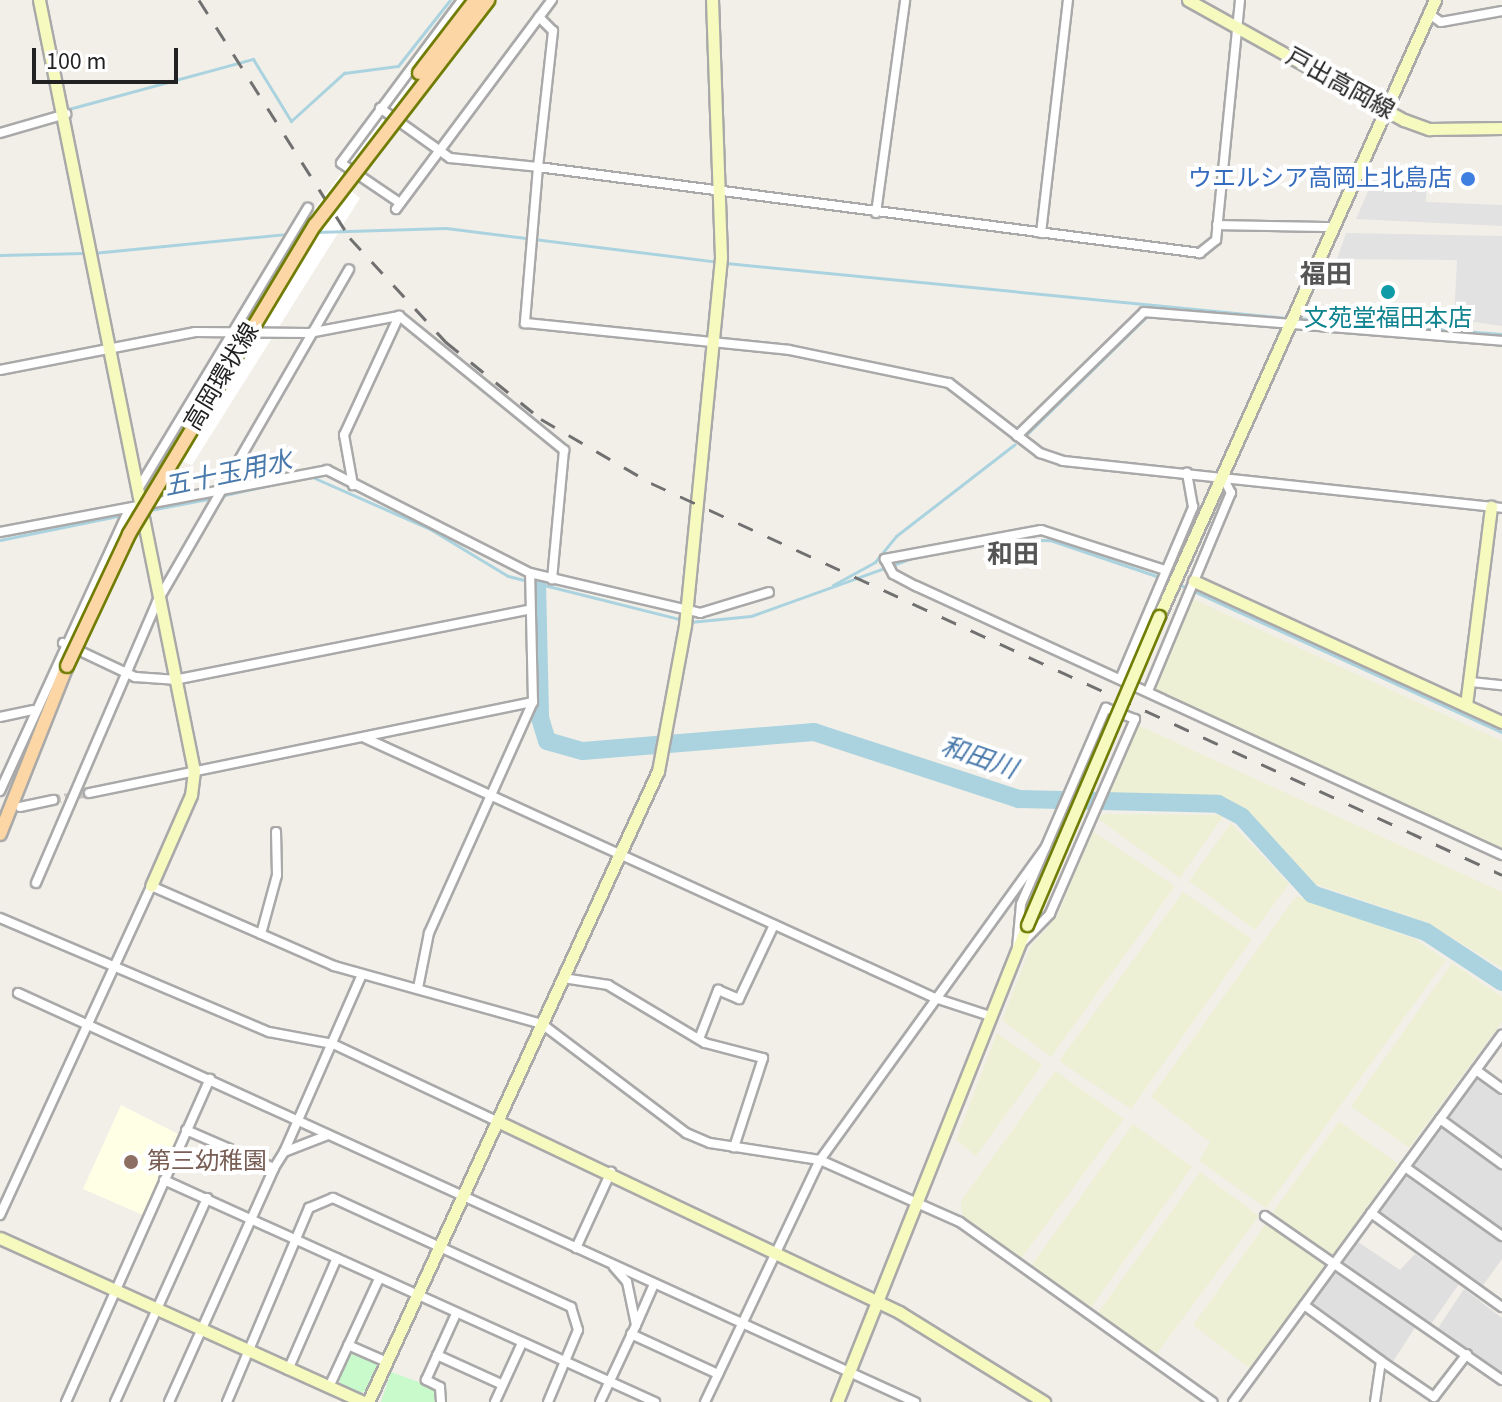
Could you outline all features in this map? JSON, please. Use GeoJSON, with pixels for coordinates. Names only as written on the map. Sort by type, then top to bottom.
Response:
{"type":"FeatureCollection","features":[{"type":"Feature","properties":{"kind":"main road","name":"高岡環状線"},"geometry":{"type":"LineString","coordinates":[[0,814],[124,531],[221,365],[336,183],[475,0]]}},
{"type":"Feature","properties":{"kind":"main road","name":"高岡環状線"},"geometry":{"type":"LineString","coordinates":[[0,834],[64,664],[129,534],[315,225],[488,0]]}},
{"type":"Feature","properties":{"kind":"street"},"geometry":{"type":"LineString","coordinates":[[0,1215],[117,964],[191,795],[194,771],[133,508],[107,349],[88,260],[67,113],[39,0]]}},
{"type":"Feature","properties":{"kind":"street"},"geometry":{"type":"LineString","coordinates":[[462,0],[341,163],[398,206],[435,151],[552,0]]}},
{"type":"Feature","properties":{"kind":"street"},"geometry":{"type":"LineString","coordinates":[[0,1238],[200,1332],[366,1402],[417,1298],[620,855],[661,759],[667,735],[685,617],[720,262],[723,189],[712,0]]}},
{"type":"Feature","properties":{"kind":"street"},"geometry":{"type":"LineString","coordinates":[[876,213],[905,0]]}},
{"type":"Feature","properties":{"kind":"street"},"geometry":{"type":"LineString","coordinates":[[1041,233],[1068,0]]}},
{"type":"Feature","properties":{"kind":"street","name":"戸出高岡線"},"geometry":{"type":"LineString","coordinates":[[1188,0],[1384,110],[1429,129],[1502,128]]}},
{"type":"Feature","properties":{"kind":"street"},"geometry":{"type":"LineString","coordinates":[[380,108],[435,151],[723,189],[876,213],[1200,253],[1216,240],[1240,28],[1240,0]]}},
{"type":"Feature","properties":{"kind":"street"},"geometry":{"type":"LineString","coordinates":[[837,1402],[880,1304],[1017,948],[1435,0]]}},
{"type":"Feature","properties":{"kind":"street"},"geometry":{"type":"LineString","coordinates":[[1429,14],[1441,22],[1502,11]]}},
{"type":"Feature","properties":{"kind":"street"},"geometry":{"type":"LineString","coordinates":[[539,17],[553,31],[525,323],[710,340],[949,383],[1017,436],[1063,461],[1496,508],[1466,705]]}},
{"type":"Feature","properties":{"kind":"street"},"geometry":{"type":"LineString","coordinates":[[0,133],[67,113]]}},
{"type":"Feature","properties":{"kind":"street"},"geometry":{"type":"LineString","coordinates":[[140,486],[230,332],[308,208]]}},
{"type":"Feature","properties":{"kind":"street"},"geometry":{"type":"LineString","coordinates":[[1217,225],[1335,227]]}},
{"type":"Feature","properties":{"kind":"street"},"geometry":{"type":"LineString","coordinates":[[36,883],[157,602],[217,489],[349,269]]}},
{"type":"Feature","properties":{"kind":"street"},"geometry":{"type":"LineString","coordinates":[[1017,436],[1144,312],[1502,341]]}},
{"type":"Feature","properties":{"kind":"street"},"geometry":{"type":"LineString","coordinates":[[0,370],[107,349],[230,332],[309,333],[399,316],[564,450],[552,579]]}},
{"type":"Feature","properties":{"kind":"street"},"geometry":{"type":"LineString","coordinates":[[353,485],[344,435],[399,316]]}},
{"type":"Feature","properties":{"kind":"street"},"geometry":{"type":"LineString","coordinates":[[0,532],[133,508],[313,469],[353,485],[530,576],[552,579],[685,617],[769,592]]}},
{"type":"Feature","properties":{"kind":"street"},"geometry":{"type":"LineString","coordinates":[[1121,677],[1193,507],[1187,473]]}},
{"type":"Feature","properties":{"kind":"street"},"geometry":{"type":"LineString","coordinates":[[1148,691],[1231,493],[1223,477]]}},
{"type":"Feature","properties":{"kind":"street"},"geometry":{"type":"LineString","coordinates":[[0,791],[63,643],[133,508]]}},
{"type":"Feature","properties":{"kind":"street"},"geometry":{"type":"LineString","coordinates":[[1165,570],[1041,530],[940,544],[886,562],[893,574],[1502,855]]}},
{"type":"Feature","properties":{"kind":"street"},"geometry":{"type":"LineString","coordinates":[[418,988],[429,933],[489,793],[533,702],[530,576]]}},
{"type":"Feature","properties":{"kind":"street"},"geometry":{"type":"LineString","coordinates":[[1194,582],[1502,722]]}},
{"type":"Feature","properties":{"kind":"street"},"geometry":{"type":"LineString","coordinates":[[63,643],[124,673],[174,680],[529,610]]}},
{"type":"Feature","properties":{"kind":"street"},"geometry":{"type":"LineString","coordinates":[[1146,617],[1174,629]]}},
{"type":"Feature","properties":{"kind":"street"},"geometry":{"type":"LineString","coordinates":[[1471,682],[1502,685]]}},
{"type":"Feature","properties":{"kind":"street"},"geometry":{"type":"LineString","coordinates":[[89,793],[533,702]]}},
{"type":"Feature","properties":{"kind":"street"},"geometry":{"type":"LineString","coordinates":[[1106,708],[1135,719],[1050,914],[1017,948],[1021,904],[1106,708]]}},
{"type":"Feature","properties":{"kind":"street"},"geometry":{"type":"LineString","coordinates":[[0,717],[32,710]]}},
{"type":"Feature","properties":{"kind":"street"},"geometry":{"type":"LineString","coordinates":[[365,738],[935,998],[990,1016]]}},
{"type":"Feature","properties":{"kind":"street"},"geometry":{"type":"LineString","coordinates":[[20,807],[53,800]]}},
{"type":"Feature","properties":{"kind":"street"},"geometry":{"type":"LineString","coordinates":[[261,934],[277,875],[276,832]]}},
{"type":"Feature","properties":{"kind":"street"},"geometry":{"type":"LineString","coordinates":[[705,1402],[820,1160],[1045,848]]}},
{"type":"Feature","properties":{"kind":"street"},"geometry":{"type":"LineString","coordinates":[[151,886],[362,974],[542,1024],[686,1133],[734,1147],[820,1160],[960,1222],[1212,1402]]}},
{"type":"Feature","properties":{"kind":"street"},"geometry":{"type":"LineString","coordinates":[[0,918],[117,964],[269,1032],[333,1044],[611,1171],[880,1304],[1044,1402]]}},
{"type":"Feature","properties":{"kind":"street"},"geometry":{"type":"LineString","coordinates":[[699,1039],[718,990],[739,999],[774,925]]}},
{"type":"Feature","properties":{"kind":"street"},"geometry":{"type":"LineString","coordinates":[[169,1402],[362,974]]}},
{"type":"Feature","properties":{"kind":"street"},"geometry":{"type":"LineString","coordinates":[[563,978],[608,985],[699,1039],[763,1058],[734,1147]]}},
{"type":"Feature","properties":{"kind":"street"},"geometry":{"type":"LineString","coordinates":[[18,993],[915,1402]]}},
{"type":"Feature","properties":{"kind":"street"},"geometry":{"type":"LineString","coordinates":[[1233,1402],[1502,1035]]}},
{"type":"Feature","properties":{"kind":"street"},"geometry":{"type":"LineString","coordinates":[[1476,1070],[1502,1089]]}},
{"type":"Feature","properties":{"kind":"street"},"geometry":{"type":"LineString","coordinates":[[66,1402],[113,1290],[210,1079]]}},
{"type":"Feature","properties":{"kind":"street"},"geometry":{"type":"LineString","coordinates":[[1440,1119],[1502,1164]]}},
{"type":"Feature","properties":{"kind":"street"},"geometry":{"type":"LineString","coordinates":[[186,1130],[274,1168]]}},
{"type":"Feature","properties":{"kind":"street"},"geometry":{"type":"LineString","coordinates":[[284,1152],[329,1135]]}},
{"type":"Feature","properties":{"kind":"street"},"geometry":{"type":"LineString","coordinates":[[1405,1167],[1502,1236]]}},
{"type":"Feature","properties":{"kind":"street"},"geometry":{"type":"LineString","coordinates":[[576,1248],[611,1171]]}},
{"type":"Feature","properties":{"kind":"street"},"geometry":{"type":"LineString","coordinates":[[164,1180],[252,1217],[417,1298],[653,1401]]}},
{"type":"Feature","properties":{"kind":"street"},"geometry":{"type":"LineString","coordinates":[[115,1402],[207,1198]]}},
{"type":"Feature","properties":{"kind":"street"},"geometry":{"type":"LineString","coordinates":[[227,1402],[244,1351],[309,1208],[333,1198],[571,1307],[578,1330],[567,1363],[548,1402]]}},
{"type":"Feature","properties":{"kind":"street"},"geometry":{"type":"LineString","coordinates":[[1371,1213],[1502,1307]]}},
{"type":"Feature","properties":{"kind":"street"},"geometry":{"type":"LineString","coordinates":[[1265,1216],[1502,1380]]}},
{"type":"Feature","properties":{"kind":"street"},"geometry":{"type":"LineString","coordinates":[[288,1370],[337,1258]]}},
{"type":"Feature","properties":{"kind":"street"},"geometry":{"type":"LineString","coordinates":[[610,1263],[627,1282],[636,1325]]}},
{"type":"Feature","properties":{"kind":"street"},"geometry":{"type":"LineString","coordinates":[[329,1387],[379,1279]]}},
{"type":"Feature","properties":{"kind":"street"},"geometry":{"type":"LineString","coordinates":[[600,1402],[654,1284]]}},
{"type":"Feature","properties":{"kind":"street"},"geometry":{"type":"LineString","coordinates":[[1304,1305],[1434,1397],[1467,1354]]}},
{"type":"Feature","properties":{"kind":"street"},"geometry":{"type":"LineString","coordinates":[[441,1402],[440,1387],[426,1380],[456,1314]]}},
{"type":"Feature","properties":{"kind":"street"},"geometry":{"type":"LineString","coordinates":[[631,1334],[718,1374]]}},
{"type":"Feature","properties":{"kind":"street"},"geometry":{"type":"LineString","coordinates":[[495,1402],[522,1343]]}},
{"type":"Feature","properties":{"kind":"street"},"geometry":{"type":"LineString","coordinates":[[348,1345],[387,1362]]}},
{"type":"Feature","properties":{"kind":"street"},"geometry":{"type":"LineString","coordinates":[[437,1355],[503,1385]]}},
{"type":"Feature","properties":{"kind":"street"},"geometry":{"type":"LineString","coordinates":[[1375,1402],[1381,1361]]}},
{"type":"Feature","properties":{"kind":"shaded area"},"geometry":{"type":"Polygon","coordinates":[[[1427,171],[1426,202],[1502,205],[1502,226],[1356,219],[1376,173],[1427,171]]]}},
{"type":"Feature","properties":{"kind":"shaded area"},"geometry":{"type":"Polygon","coordinates":[[[1346,233],[1502,236],[1502,326],[1454,319],[1457,260],[1337,259],[1346,233]]]}},
{"type":"Feature","properties":{"kind":"shaded area"},"geometry":{"type":"Polygon","coordinates":[[[1193,599],[1502,741],[1502,850],[1154,689],[1193,599]]]}},
{"type":"Feature","properties":{"kind":"shaded area"},"geometry":{"type":"Polygon","coordinates":[[[1138,725],[1502,892],[1502,968],[1426,922],[1315,884],[1251,814],[1222,796],[1105,801],[1138,725]]]}},
{"type":"Feature","properties":{"kind":"shaded area"},"geometry":{"type":"Polygon","coordinates":[[[1105,814],[1224,815],[1180,878],[1097,818],[1105,814]]]}},
{"type":"Feature","properties":{"kind":"shaded area"},"geometry":{"type":"Polygon","coordinates":[[[1231,823],[1289,884],[1255,930],[1189,881],[1231,823]]]}},
{"type":"Feature","properties":{"kind":"shaded area"},"geometry":{"type":"Polygon","coordinates":[[[1092,831],[1175,886],[1051,1057],[1002,1020],[1031,946],[1057,916],[1092,831]]]}},
{"type":"Feature","properties":{"kind":"shaded area"},"geometry":{"type":"Polygon","coordinates":[[[1183,892],[1252,939],[1131,1109],[1059,1061],[1183,892]]]}},
{"type":"Feature","properties":{"kind":"shaded area"},"geometry":{"type":"Polygon","coordinates":[[[1296,896],[1415,939],[1446,960],[1266,1208],[1199,1161],[1210,1142],[1151,1097],[1296,896]]]}},
{"type":"Feature","properties":{"kind":"shaded area"},"geometry":{"type":"Polygon","coordinates":[[[1452,963],[1502,997],[1502,1022],[1409,1148],[1351,1106],[1452,963]]]}},
{"type":"Feature","properties":{"kind":"shaded area"},"geometry":{"type":"Polygon","coordinates":[[[997,1033],[1042,1065],[976,1156],[956,1140],[997,1033]]]}},
{"type":"Feature","properties":{"kind":"shaded area"},"geometry":{"type":"Polygon","coordinates":[[[1055,1071],[1124,1119],[1020,1260],[963,1219],[961,1201],[1055,1071]]]}},
{"type":"Feature","properties":{"kind":"shaded area"},"geometry":{"type":"Polygon","coordinates":[[[1478,1075],[1502,1093],[1502,1156],[1448,1117],[1478,1075]]]}},
{"type":"Feature","properties":{"kind":"shaded area","name":"第三幼稚園"},"geometry":{"type":"Polygon","coordinates":[[[121,1105],[180,1135],[143,1215],[83,1189],[121,1105]]]}},
{"type":"Feature","properties":{"kind":"shaded area"},"geometry":{"type":"Polygon","coordinates":[[[1339,1121],[1398,1164],[1330,1259],[1270,1216],[1339,1121]]]}},
{"type":"Feature","properties":{"kind":"shaded area"},"geometry":{"type":"Polygon","coordinates":[[[1133,1124],[1192,1167],[1089,1310],[1031,1266],[1133,1124]]]}},
{"type":"Feature","properties":{"kind":"shaded area"},"geometry":{"type":"Polygon","coordinates":[[[1442,1125],[1502,1170],[1502,1231],[1411,1166],[1442,1125]]]}},
{"type":"Feature","properties":{"kind":"shaded area"},"geometry":{"type":"Polygon","coordinates":[[[1200,1172],[1259,1216],[1155,1356],[1097,1314],[1200,1172]]]}},
{"type":"Feature","properties":{"kind":"shaded area"},"geometry":{"type":"Polygon","coordinates":[[[1407,1173],[1502,1242],[1502,1259],[1481,1288],[1378,1212],[1407,1173]]]}},
{"type":"Feature","properties":{"kind":"shaded area"},"geometry":{"type":"Polygon","coordinates":[[[1267,1222],[1325,1265],[1252,1370],[1193,1325],[1267,1222]]]}},
{"type":"Feature","properties":{"kind":"shaded area"},"geometry":{"type":"Polygon","coordinates":[[[1358,1242],[1400,1270],[1415,1254],[1459,1284],[1431,1324],[1341,1263],[1358,1242]]]}},
{"type":"Feature","properties":{"kind":"shaded area"},"geometry":{"type":"Polygon","coordinates":[[[1335,1271],[1416,1326],[1392,1363],[1311,1306],[1335,1271]]]}},
{"type":"Feature","properties":{"kind":"shaded area"},"geometry":{"type":"Polygon","coordinates":[[[1464,1289],[1502,1318],[1502,1375],[1438,1328],[1464,1289]]]}},
{"type":"Feature","properties":{"kind":"green space"},"geometry":{"type":"Polygon","coordinates":[[[358,1353],[372,1359],[378,1373],[372,1387],[358,1393],[344,1387],[338,1373],[344,1359],[358,1353]]]}},
{"type":"Feature","properties":{"kind":"green space"},"geometry":{"type":"Polygon","coordinates":[[[391,1372],[438,1389],[436,1402],[381,1402],[391,1372]]]}},
{"type":"Feature","properties":{"kind":"pier"},"geometry":{"type":"Polygon","coordinates":[[[471,0],[492,0],[347,188],[360,198],[192,465],[178,460],[113,580],[104,567],[130,517],[302,226],[471,0]]]}},
{"type":"Feature","properties":{"kind":"waterway"},"geometry":{"type":"LineString","coordinates":[[65,110],[253,59],[291,121],[344,73],[398,66],[450,0]]}},
{"type":"Feature","properties":{"kind":"waterway"},"geometry":{"type":"LineString","coordinates":[[0,128],[58,111]]}},
{"type":"Feature","properties":{"kind":"waterway"},"geometry":{"type":"LineString","coordinates":[[316,232],[446,228],[718,262]]}},
{"type":"Feature","properties":{"kind":"waterway"},"geometry":{"type":"LineString","coordinates":[[93,253],[288,234]]}},
{"type":"Feature","properties":{"kind":"waterway"},"geometry":{"type":"LineString","coordinates":[[0,255],[85,253]]}},
{"type":"Feature","properties":{"kind":"waterway"},"geometry":{"type":"LineString","coordinates":[[726,263],[1287,318]]}},
{"type":"Feature","properties":{"kind":"waterway"},"geometry":{"type":"LineString","coordinates":[[1026,435],[1146,317]]}},
{"type":"Feature","properties":{"kind":"waterway"},"geometry":{"type":"LineString","coordinates":[[1295,318],[1502,334]]}},
{"type":"Feature","properties":{"kind":"waterway"},"geometry":{"type":"LineString","coordinates":[[833,585],[875,562],[896,536],[1015,444]]}},
{"type":"Feature","properties":{"kind":"waterway","name":"五十玉用水"},"geometry":{"type":"LineString","coordinates":[[310,476],[430,529],[508,576],[683,620]]}},
{"type":"Feature","properties":{"kind":"waterway","name":"五十玉用水"},"geometry":{"type":"LineString","coordinates":[[220,496],[275,484]]}},
{"type":"Feature","properties":{"kind":"waterway","name":"五十玉用水"},"geometry":{"type":"LineString","coordinates":[[150,510],[213,498]]}},
{"type":"Feature","properties":{"kind":"waterway","name":"五十玉用水"},"geometry":{"type":"LineString","coordinates":[[0,540],[123,515]]}},
{"type":"Feature","properties":{"kind":"waterway"},"geometry":{"type":"LineString","coordinates":[[1014,539],[1050,540],[1171,581]]}},
{"type":"Feature","properties":{"kind":"waterway"},"geometry":{"type":"LineString","coordinates":[[690,622],[751,616],[912,558]]}},
{"type":"Feature","properties":{"kind":"waterway","name":"和田川"},"geometry":{"type":"LineString","coordinates":[[537,582],[540,718],[547,741],[583,751],[814,732],[1019,799],[1218,804],[1242,817],[1312,894],[1426,932],[1502,982]]}},
{"type":"Feature","properties":{"kind":"waterway"},"geometry":{"type":"LineString","coordinates":[[1178,584],[1502,732]]}},
{"type":"Feature","properties":{"kind":"tunnel"},"geometry":{"type":"LineString","coordinates":[[53,800],[89,793]]}},
{"type":"Feature","properties":{"kind":"railway"},"geometry":{"type":"LineString","coordinates":[[199,0],[350,238],[446,342],[541,419],[651,483],[1502,875]]}},
{"type":"Feature","properties":{"kind":"place","name":"ウエルシア高岡上北島店"},"geometry":{"type":"Point","coordinates":[1468,179]}},
{"type":"Feature","properties":{"kind":"place","name":"文苑堂福田本店"},"geometry":{"type":"Point","coordinates":[1388,292]}},
{"type":"Feature","properties":{"kind":"place","name":"第三幼稚園"},"geometry":{"type":"Point","coordinates":[131,1162]}},
{"type":"Feature","properties":{"kind":"district","name":"福田"},"geometry":{"type":"Point","coordinates":[1326,275]}},
{"type":"Feature","properties":{"kind":"district","name":"和田"},"geometry":{"type":"Point","coordinates":[1013,555]}}]}
